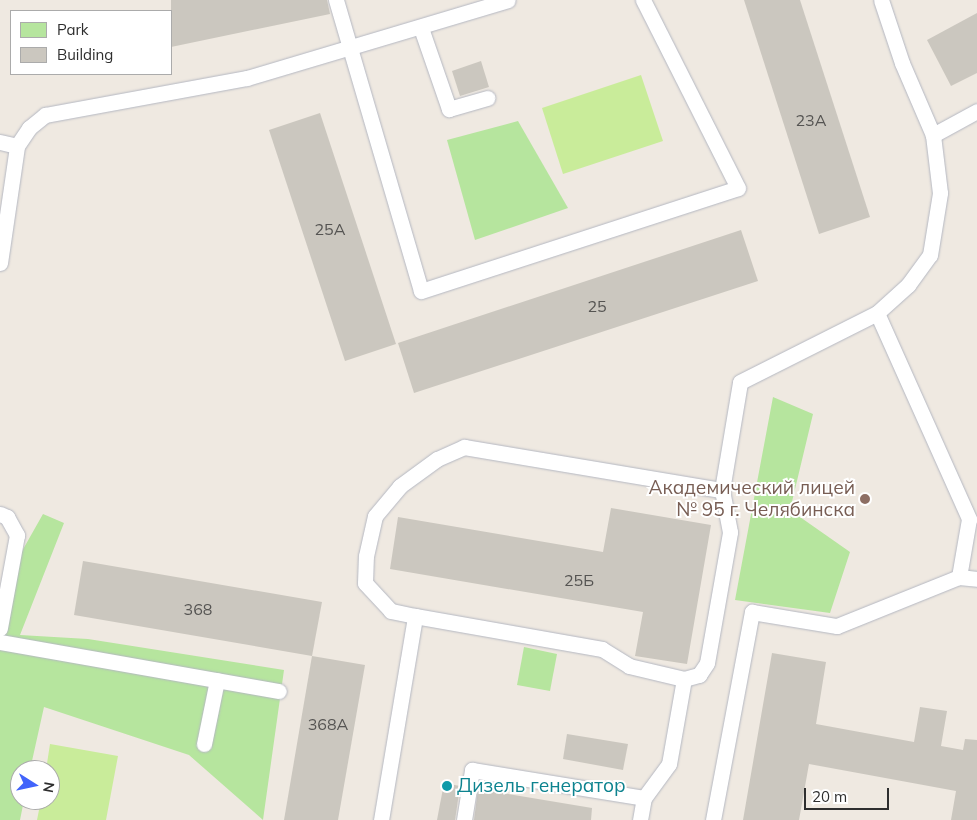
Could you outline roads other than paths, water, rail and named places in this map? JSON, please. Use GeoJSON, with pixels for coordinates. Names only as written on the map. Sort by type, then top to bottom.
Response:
{"type":"FeatureCollection","features":[{"type":"Feature","properties":{"kind":"lane"},"geometry":{"type":"LineString","coordinates":[[336,0],[348,49],[422,291],[738,188],[644,0]]}},
{"type":"Feature","properties":{"kind":"lane"},"geometry":{"type":"LineString","coordinates":[[0,256],[17,146],[29,128],[46,115],[246,78],[421,28],[508,0]]}},
{"type":"Feature","properties":{"kind":"lane"},"geometry":{"type":"LineString","coordinates":[[722,490],[464,447],[437,459],[400,486],[375,516],[366,556],[365,583],[391,611],[602,649],[629,666],[684,679],[700,675],[707,663],[730,532],[722,490],[740,382],[877,313],[908,285],[930,255],[940,193],[932,134],[902,63],[881,0]]}},
{"type":"Feature","properties":{"kind":"lane"},"geometry":{"type":"LineString","coordinates":[[421,28],[449,109],[487,98]]}},
{"type":"Feature","properties":{"kind":"lane"},"geometry":{"type":"LineString","coordinates":[[932,134],[977,111]]}},
{"type":"Feature","properties":{"kind":"lane"},"geometry":{"type":"LineString","coordinates":[[0,142],[17,146]]}},
{"type":"Feature","properties":{"kind":"lane"},"geometry":{"type":"LineString","coordinates":[[877,313],[973,520],[959,577]]}},
{"type":"Feature","properties":{"kind":"lane"},"geometry":{"type":"LineString","coordinates":[[0,514],[7,517],[17,535],[0,628]]}},
{"type":"Feature","properties":{"kind":"lane"},"geometry":{"type":"LineString","coordinates":[[713,820],[752,612],[837,626],[959,577],[977,580]]}},
{"type":"Feature","properties":{"kind":"lane"},"geometry":{"type":"LineString","coordinates":[[381,820],[415,616]]}},
{"type":"Feature","properties":{"kind":"lane"},"geometry":{"type":"LineString","coordinates":[[0,642],[279,691]]}},
{"type":"Feature","properties":{"kind":"lane"},"geometry":{"type":"LineString","coordinates":[[640,820],[644,798],[669,764],[684,679]]}},
{"type":"Feature","properties":{"kind":"lane"},"geometry":{"type":"LineString","coordinates":[[204,744],[217,680]]}},
{"type":"Feature","properties":{"kind":"lane"},"geometry":{"type":"LineString","coordinates":[[464,820],[472,770],[644,798]]}},
{"type":"Feature","properties":{"kind":"place","name":"Академический лицей № 95 г. Челябинска"},"geometry":{"type":"Point","coordinates":[865,499]}},
{"type":"Feature","properties":{"kind":"place","name":"Дизель генератор"},"geometry":{"type":"Point","coordinates":[447,786]}}]}
